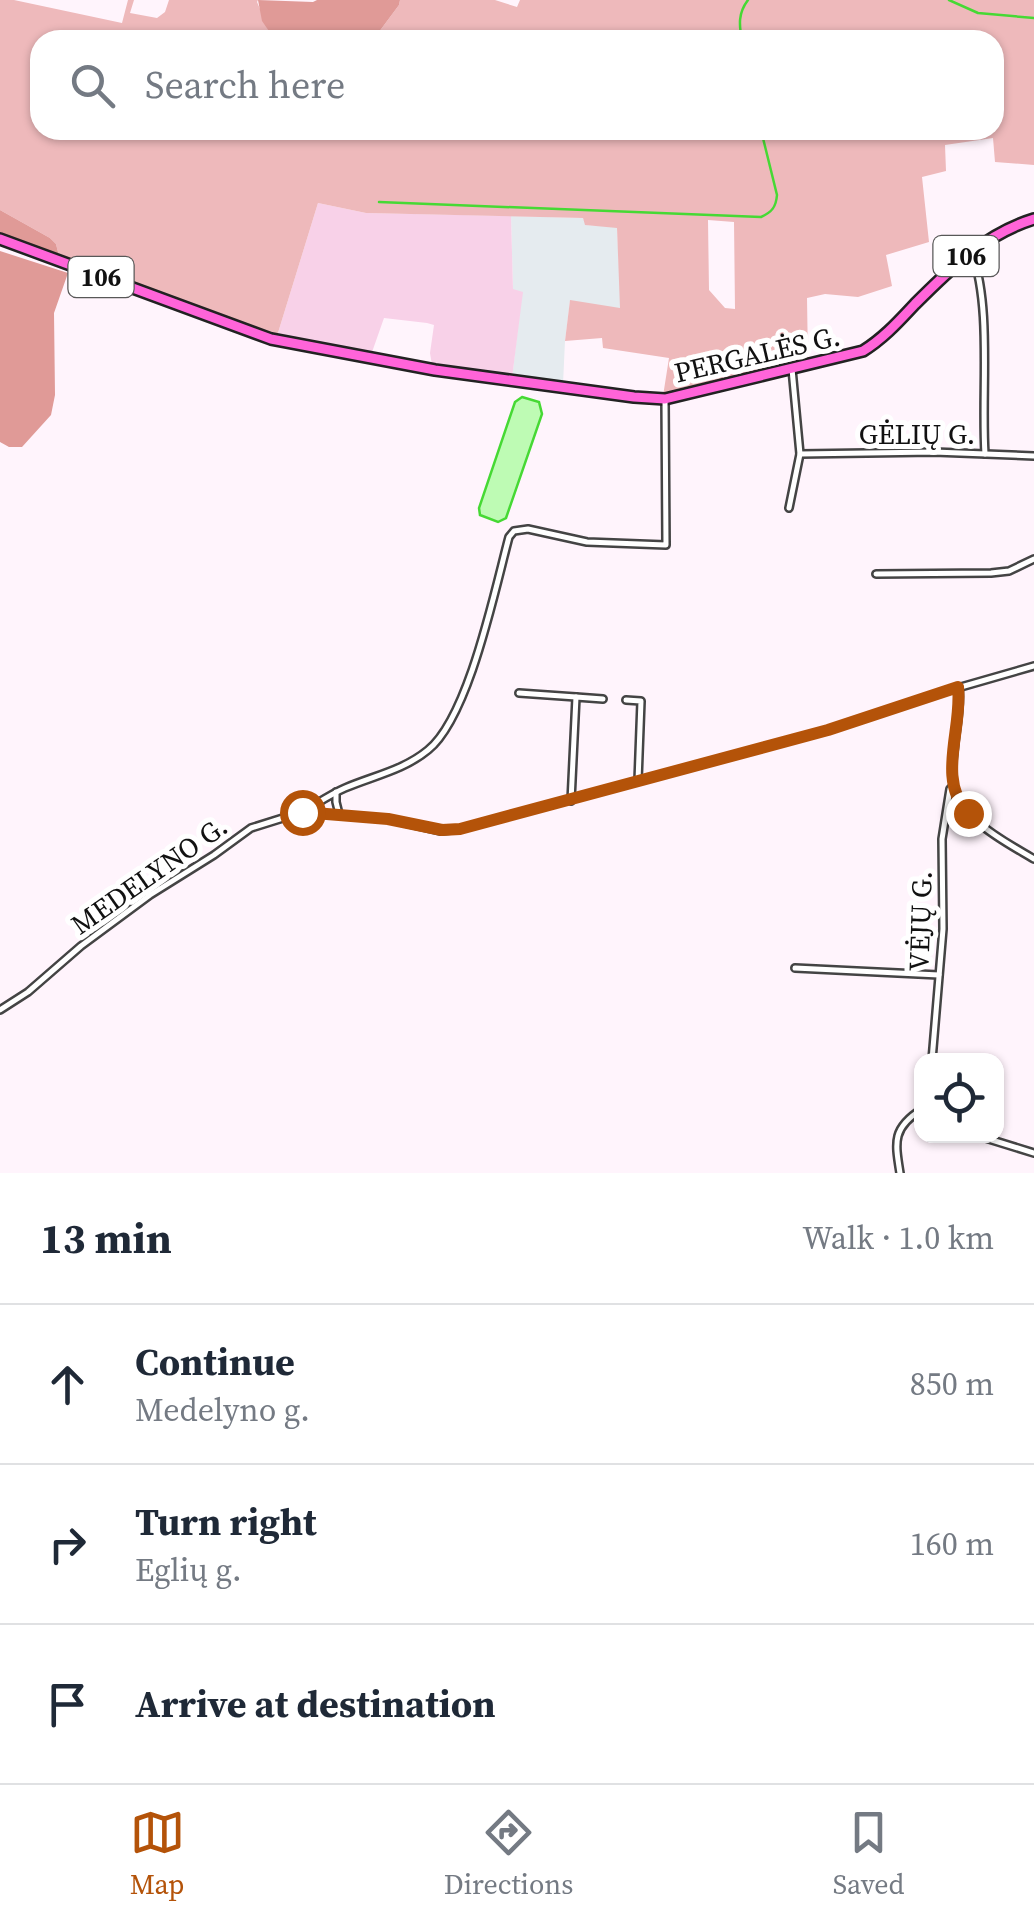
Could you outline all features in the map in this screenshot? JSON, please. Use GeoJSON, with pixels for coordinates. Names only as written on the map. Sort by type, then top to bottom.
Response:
{"type":"FeatureCollection","features":[{"type":"Feature","properties":{"kind":"main road","name":"PERGALĖS G."},"geometry":{"type":"LineString","coordinates":[[0,240],[272,339],[418,367],[665,399],[851,355],[870,346],[971,252],[1006,229],[1034,220]]}},
{"type":"Feature","properties":{"kind":"street"},"geometry":{"type":"LineString","coordinates":[[971,252],[981,304],[985,454]]}},
{"type":"Feature","properties":{"kind":"street"},"geometry":{"type":"LineString","coordinates":[[788,508],[800,454],[792,369]]}},
{"type":"Feature","properties":{"kind":"street"},"geometry":{"type":"LineString","coordinates":[[302,812],[336,792],[408,763],[429,750],[446,730],[462,700],[509,536],[514,531],[528,529],[594,543],[666,545],[665,399]]}},
{"type":"Feature","properties":{"kind":"street","name":"GĖLIŲ G."},"geometry":{"type":"LineString","coordinates":[[800,454],[1034,456]]}},
{"type":"Feature","properties":{"kind":"street"},"geometry":{"type":"LineString","coordinates":[[876,574],[991,574],[1009,571],[1034,559]]}},
{"type":"Feature","properties":{"kind":"street","name":"MEDELYNO G."},"geometry":{"type":"LineString","coordinates":[[0,1010],[150,895],[250,828],[302,812],[460,829],[828,730],[1034,666]]}},
{"type":"Feature","properties":{"kind":"street","name":"VĖJŲ G."},"geometry":{"type":"LineString","coordinates":[[933,1053],[942,929],[942,839],[948,798],[954,785],[958,687]]}},
{"type":"Feature","properties":{"kind":"street"},"geometry":{"type":"LineString","coordinates":[[519,693],[603,699]]}},
{"type":"Feature","properties":{"kind":"street"},"geometry":{"type":"LineString","coordinates":[[571,800],[576,697]]}},
{"type":"Feature","properties":{"kind":"street"},"geometry":{"type":"LineString","coordinates":[[626,700],[641,701],[638,781]]}},
{"type":"Feature","properties":{"kind":"street"},"geometry":{"type":"LineString","coordinates":[[954,785],[968,813],[1034,858]]}},
{"type":"Feature","properties":{"kind":"street"},"geometry":{"type":"LineString","coordinates":[[336,792],[339,814]]}},
{"type":"Feature","properties":{"kind":"street"},"geometry":{"type":"LineString","coordinates":[[795,968],[939,974]]}},
{"type":"Feature","properties":{"kind":"street"},"geometry":{"type":"LineString","coordinates":[[900,1173],[896,1149],[899,1131],[914,1114]]}},
{"type":"Feature","properties":{"kind":"street"},"geometry":{"type":"LineString","coordinates":[[1003,1143],[1034,1152]]}},
{"type":"Feature","properties":{"kind":"shaded area"},"geometry":{"type":"Polygon","coordinates":[[[0,0],[122,23],[128,0],[134,0],[130,13],[157,18],[165,12],[169,0],[258,0],[269,30],[30,30],[30,140],[979,140],[945,145],[946,171],[922,177],[929,242],[886,255],[892,286],[858,297],[825,294],[807,298],[808,362],[663,396],[669,358],[603,348],[602,338],[565,341],[570,300],[620,308],[617,228],[585,225],[583,218],[366,213],[318,203],[277,336],[59,256],[50,238],[0,210],[0,0]],[[708,220],[709,290],[725,308],[735,309],[734,222],[708,220]]]}},
{"type":"Feature","properties":{"kind":"shaded area"},"geometry":{"type":"Polygon","coordinates":[[[258,0],[400,0],[380,30],[268,30],[258,0]]]}},
{"type":"Feature","properties":{"kind":"shaded area"},"geometry":{"type":"Polygon","coordinates":[[[400,0],[495,0],[517,7],[520,0],[1034,0],[1034,165],[995,162],[993,140],[1004,140],[1004,30],[380,30],[400,0]]]}},
{"type":"Feature","properties":{"kind":"shaded area"},"geometry":{"type":"Polygon","coordinates":[[[318,203],[366,213],[511,216],[513,289],[523,292],[512,378],[432,365],[434,325],[427,323],[384,318],[371,355],[277,336],[318,203]]]}},
{"type":"Feature","properties":{"kind":"shaded area"},"geometry":{"type":"Polygon","coordinates":[[[0,210],[50,238],[59,256],[0,234],[0,210]]]}},
{"type":"Feature","properties":{"kind":"shaded area"},"geometry":{"type":"Polygon","coordinates":[[[511,216],[583,218],[586,225],[617,227],[621,309],[570,301],[563,384],[512,378],[522,293],[513,290],[511,216]]]}},
{"type":"Feature","properties":{"kind":"shaded area"},"geometry":{"type":"Polygon","coordinates":[[[0,251],[68,273],[54,313],[55,395],[51,415],[22,447],[0,442],[0,251]]]}},
{"type":"Feature","properties":{"kind":"shaded area"},"geometry":{"type":"Polygon","coordinates":[[[522,397],[539,402],[542,414],[506,518],[498,522],[480,515],[479,508],[515,402],[522,397]]]}},
{"type":"Feature","properties":{"kind":"waterway"},"geometry":{"type":"LineString","coordinates":[[740,30],[742,10],[748,0]]}},
{"type":"Feature","properties":{"kind":"waterway"},"geometry":{"type":"LineString","coordinates":[[949,0],[978,13],[1034,18]]}},
{"type":"Feature","properties":{"kind":"waterway"},"geometry":{"type":"LineString","coordinates":[[379,202],[761,217],[773,209],[777,195],[763,140]]}},
{"type":"Feature","properties":{"kind":"route"},"geometry":{"type":"LineString","coordinates":[[302,812],[460,829],[828,730],[958,687],[952,767],[956,792],[968,813]]}}]}
